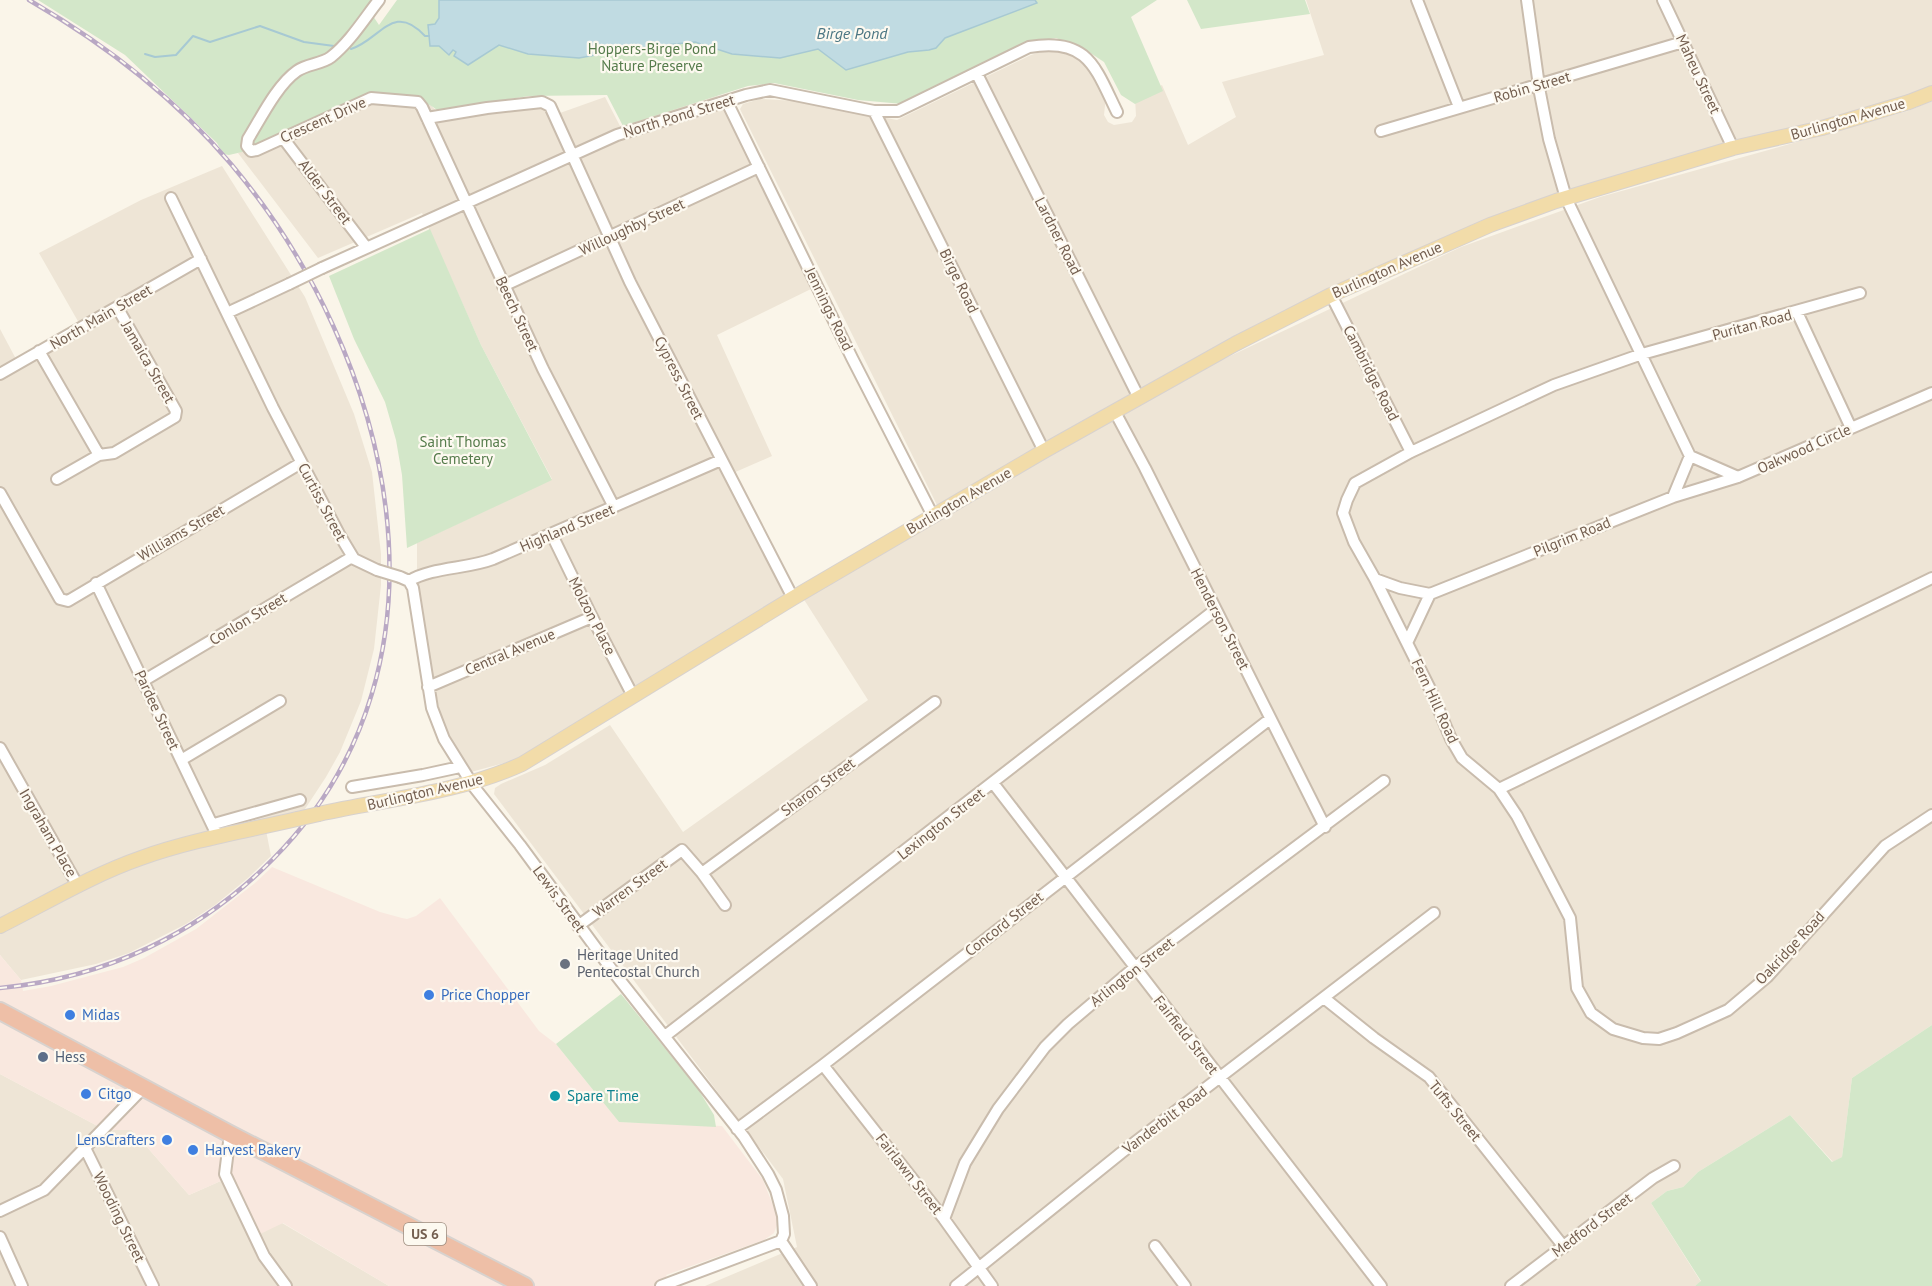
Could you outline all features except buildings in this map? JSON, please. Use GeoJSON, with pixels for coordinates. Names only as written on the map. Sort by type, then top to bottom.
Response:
{"type":"FeatureCollection","features":[{"type":"Feature","properties":{"kind":"highway","name":"US 6"},"geometry":{"type":"LineString","coordinates":[[0,1011],[230,1134],[525,1286]]}},
{"type":"Feature","properties":{"kind":"main road","name":"Burlington Avenue"},"geometry":{"type":"LineString","coordinates":[[0,925],[141,858],[216,831],[297,819],[490,777],[533,758],[793,598],[1044,451],[1235,344],[1331,295],[1490,225],[1566,198],[1734,148],[1822,129],[1932,93]]}},
{"type":"Feature","properties":{"kind":"street","name":"Crescent Drive"},"geometry":{"type":"LineString","coordinates":[[379,0],[352,36],[330,58],[298,70],[290,78],[275,96],[246,145],[251,151],[257,150],[371,98],[418,102],[427,118]]}},
{"type":"Feature","properties":{"kind":"street"},"geometry":{"type":"LineString","coordinates":[[1417,0],[1459,107]]}},
{"type":"Feature","properties":{"kind":"street"},"geometry":{"type":"LineString","coordinates":[[1527,0],[1549,139],[1566,198],[1690,456],[1738,477]]}},
{"type":"Feature","properties":{"kind":"street","name":"Maheu Street"},"geometry":{"type":"LineString","coordinates":[[1663,0],[1734,148]]}},
{"type":"Feature","properties":{"kind":"street","name":"Robin Street"},"geometry":{"type":"LineString","coordinates":[[1381,131],[1683,42]]}},
{"type":"Feature","properties":{"kind":"street","name":"North Pond Street"},"geometry":{"type":"LineString","coordinates":[[227,313],[366,247],[617,135],[746,95],[770,90],[874,111],[898,111],[1029,47],[1048,44],[1068,47],[1087,57],[1098,72],[1117,112]]}},
{"type":"Feature","properties":{"kind":"street","name":"Lardner Road"},"geometry":{"type":"LineString","coordinates":[[977,74],[1139,398]]}},
{"type":"Feature","properties":{"kind":"street","name":"Cypress Street"},"geometry":{"type":"LineString","coordinates":[[427,118],[542,102],[550,106],[630,282],[793,598]]}},
{"type":"Feature","properties":{"kind":"street","name":"Jennings Road"},"geometry":{"type":"LineString","coordinates":[[726,102],[933,516]]}},
{"type":"Feature","properties":{"kind":"street","name":"Birge Road"},"geometry":{"type":"LineString","coordinates":[[874,111],[1044,451]]}},
{"type":"Feature","properties":{"kind":"street","name":"Beech Street"},"geometry":{"type":"LineString","coordinates":[[427,118],[503,286],[614,507]]}},
{"type":"Feature","properties":{"kind":"street","name":"Alder Street"},"geometry":{"type":"LineString","coordinates":[[284,138],[366,247]]}},
{"type":"Feature","properties":{"kind":"street","name":"Willoughby Street"},"geometry":{"type":"LineString","coordinates":[[503,286],[759,167]]}},
{"type":"Feature","properties":{"kind":"street","name":"Curtiss Street"},"geometry":{"type":"LineString","coordinates":[[171,198],[301,463],[352,557],[363,565],[405,579]]}},
{"type":"Feature","properties":{"kind":"street","name":"North Main Street"},"geometry":{"type":"LineString","coordinates":[[0,374],[201,259]]}},
{"type":"Feature","properties":{"kind":"street","name":"Puritan Road"},"geometry":{"type":"LineString","coordinates":[[1642,354],[1860,293]]}},
{"type":"Feature","properties":{"kind":"street","name":"Cambridge Road"},"geometry":{"type":"LineString","coordinates":[[1331,295],[1411,452]]}},
{"type":"Feature","properties":{"kind":"street","name":"Jamaica Street"},"geometry":{"type":"LineString","coordinates":[[99,455],[114,453],[175,417],[176,411],[117,307]]}},
{"type":"Feature","properties":{"kind":"street"},"geometry":{"type":"LineString","coordinates":[[1797,312],[1851,428]]}},
{"type":"Feature","properties":{"kind":"street"},"geometry":{"type":"LineString","coordinates":[[39,351],[99,455],[57,479]]}},
{"type":"Feature","properties":{"kind":"street","name":"Fern Hill Road"},"geometry":{"type":"LineString","coordinates":[[1498,789],[1462,758],[1451,739],[1407,643],[1354,542],[1343,513],[1347,500],[1355,483],[1411,452],[1554,385],[1642,354]]}},
{"type":"Feature","properties":{"kind":"street","name":"Oakwood Circle"},"geometry":{"type":"LineString","coordinates":[[1673,497],[1738,477],[1932,393]]}},
{"type":"Feature","properties":{"kind":"street","name":"Henderson Street"},"geometry":{"type":"LineString","coordinates":[[1115,412],[1325,827]]}},
{"type":"Feature","properties":{"kind":"street"},"geometry":{"type":"LineString","coordinates":[[1673,497],[1690,456]]}},
{"type":"Feature","properties":{"kind":"street","name":"Highland Street"},"geometry":{"type":"LineString","coordinates":[[405,579],[482,563],[552,535],[721,460]]}},
{"type":"Feature","properties":{"kind":"street","name":"Williams Street"},"geometry":{"type":"LineString","coordinates":[[0,493],[60,599],[68,601],[301,463]]}},
{"type":"Feature","properties":{"kind":"street","name":"Pilgrim Road"},"geometry":{"type":"LineString","coordinates":[[1430,594],[1673,497]]}},
{"type":"Feature","properties":{"kind":"street","name":"Molzon Place"},"geometry":{"type":"LineString","coordinates":[[552,535],[633,696]]}},
{"type":"Feature","properties":{"kind":"street","name":"Conlon Street"},"geometry":{"type":"LineString","coordinates":[[143,681],[352,557]]}},
{"type":"Feature","properties":{"kind":"street"},"geometry":{"type":"LineString","coordinates":[[1498,789],[1932,578]]}},
{"type":"Feature","properties":{"kind":"street"},"geometry":{"type":"LineString","coordinates":[[405,579],[412,588],[428,687],[437,724],[471,782]]}},
{"type":"Feature","properties":{"kind":"street"},"geometry":{"type":"LineString","coordinates":[[1375,579],[1400,588],[1430,594],[1407,643]]}},
{"type":"Feature","properties":{"kind":"street","name":"Pardee Street"},"geometry":{"type":"LineString","coordinates":[[96,583],[216,831]]}},
{"type":"Feature","properties":{"kind":"street","name":"Lexington Street"},"geometry":{"type":"LineString","coordinates":[[665,1036],[1215,610]]}},
{"type":"Feature","properties":{"kind":"street","name":"Central Avenue"},"geometry":{"type":"LineString","coordinates":[[428,687],[592,617]]}},
{"type":"Feature","properties":{"kind":"street"},"geometry":{"type":"LineString","coordinates":[[181,760],[280,701]]}},
{"type":"Feature","properties":{"kind":"street","name":"Sharon Street"},"geometry":{"type":"LineString","coordinates":[[702,873],[934,702]]}},
{"type":"Feature","properties":{"kind":"street","name":"Concord Street"},"geometry":{"type":"LineString","coordinates":[[737,1129],[1270,719]]}},
{"type":"Feature","properties":{"kind":"street","name":"Ingraham Place"},"geometry":{"type":"LineString","coordinates":[[0,748],[78,886]]}},
{"type":"Feature","properties":{"kind":"street","name":"Burlington Avenue"},"geometry":{"type":"LineString","coordinates":[[352,788],[423,776],[460,766]]}},
{"type":"Feature","properties":{"kind":"street","name":"Lewis Street"},"geometry":{"type":"LineString","coordinates":[[471,782],[578,926],[737,1129],[768,1174],[776,1190],[783,1215],[784,1234],[781,1241]]}},
{"type":"Feature","properties":{"kind":"street","name":"Arlington Street"},"geometry":{"type":"LineString","coordinates":[[945,1218],[965,1163],[998,1108],[1045,1047],[1068,1024],[1134,968],[1384,782]]}},
{"type":"Feature","properties":{"kind":"street","name":"Fairfield Street"},"geometry":{"type":"LineString","coordinates":[[993,783],[1381,1286]]}},
{"type":"Feature","properties":{"kind":"street","name":"Oakridge Road"},"geometry":{"type":"LineString","coordinates":[[1498,789],[1517,816],[1570,918],[1577,988],[1591,1013],[1612,1029],[1659,1039],[1677,1034],[1728,1010],[1767,977],[1885,846],[1932,815]]}},
{"type":"Feature","properties":{"kind":"street","name":"Burlington Avenue"},"geometry":{"type":"LineString","coordinates":[[216,831],[300,800]]}},
{"type":"Feature","properties":{"kind":"street","name":"Warren Street"},"geometry":{"type":"LineString","coordinates":[[578,926],[682,850],[702,873]]}},
{"type":"Feature","properties":{"kind":"street"},"geometry":{"type":"LineString","coordinates":[[702,873],[725,905]]}},
{"type":"Feature","properties":{"kind":"street","name":"Vanderbilt Road"},"geometry":{"type":"LineString","coordinates":[[956,1286],[1120,1153],[1434,914]]}},
{"type":"Feature","properties":{"kind":"street","name":"Tufts Street"},"geometry":{"type":"LineString","coordinates":[[1324,998],[1374,1038],[1429,1077],[1564,1247]]}},
{"type":"Feature","properties":{"kind":"street","name":"Fairlawn Street"},"geometry":{"type":"LineString","coordinates":[[823,1065],[945,1218],[992,1286]]}},
{"type":"Feature","properties":{"kind":"street"},"geometry":{"type":"LineString","coordinates":[[0,1211],[44,1190],[144,1087]]}},
{"type":"Feature","properties":{"kind":"street"},"geometry":{"type":"LineString","coordinates":[[230,1134],[225,1174],[264,1256],[286,1286]]}},
{"type":"Feature","properties":{"kind":"street","name":"Wooding Street"},"geometry":{"type":"LineString","coordinates":[[85,1148],[153,1286]]}},
{"type":"Feature","properties":{"kind":"street","name":"Medford Street"},"geometry":{"type":"LineString","coordinates":[[1511,1286],[1653,1178],[1674,1166]]}},
{"type":"Feature","properties":{"kind":"street"},"geometry":{"type":"LineString","coordinates":[[0,1237],[22,1286]]}},
{"type":"Feature","properties":{"kind":"street"},"geometry":{"type":"LineString","coordinates":[[661,1286],[679,1282],[781,1241],[812,1286]]}},
{"type":"Feature","properties":{"kind":"street"},"geometry":{"type":"LineString","coordinates":[[1155,1246],[1185,1286]]}},
{"type":"Feature","properties":{"kind":"shaded area"},"geometry":{"type":"Polygon","coordinates":[[[1306,0],[1932,0],[1932,85],[1901,100],[1780,131],[1394,262],[1338,284],[1203,356],[940,506],[937,505],[740,109],[743,104],[760,99],[796,101],[897,120],[1031,55],[1053,48],[1082,58],[1093,71],[1106,96],[1104,115],[1108,122],[1114,125],[1132,122],[1136,116],[1135,98],[1162,85],[1188,145],[1236,117],[1222,82],[1324,55],[1306,0]]]}},
{"type":"Feature","properties":{"kind":"shaded area"},"geometry":{"type":"Polygon","coordinates":[[[369,93],[423,96],[437,112],[533,98],[549,100],[560,113],[605,97],[620,126],[717,96],[813,288],[717,335],[772,456],[724,477],[783,591],[783,597],[519,759],[471,772],[441,720],[417,584],[417,543],[552,479],[481,345],[422,213],[318,258],[238,153],[369,93]]]}},
{"type":"Feature","properties":{"kind":"shaded area"},"geometry":{"type":"Polygon","coordinates":[[[1932,101],[1932,1025],[1852,1078],[1842,1157],[1833,1162],[1790,1115],[1698,1172],[1683,1187],[1667,1191],[1651,1203],[1701,1282],[1695,1286],[705,1286],[797,1247],[783,1179],[494,794],[495,788],[545,765],[610,725],[683,832],[868,700],[803,598],[1194,373],[1461,247],[1600,197],[1908,111],[1932,101]]]}},
{"type":"Feature","properties":{"kind":"shaded area"},"geometry":{"type":"Polygon","coordinates":[[[222,166],[305,297],[354,414],[372,472],[381,554],[381,585],[374,649],[361,701],[340,752],[303,812],[264,820],[271,856],[248,878],[215,905],[186,924],[129,953],[96,964],[21,980],[0,955],[0,329],[16,359],[79,323],[39,253],[141,200],[222,166]]]}},
{"type":"Feature","properties":{"kind":"shaded area"},"geometry":{"type":"Polygon","coordinates":[[[272,867],[380,912],[407,919],[416,916],[440,898],[539,1031],[556,1044],[619,1122],[722,1126],[763,1180],[776,1213],[777,1225],[774,1233],[764,1240],[666,1275],[670,1286],[389,1286],[283,1223],[252,1238],[223,1180],[189,1195],[132,1130],[105,1130],[0,1074],[0,955],[21,980],[23,991],[123,967],[196,929],[272,867]]]}},
{"type":"Feature","properties":{"kind":"shaded area"},"geometry":{"type":"Polygon","coordinates":[[[0,1074],[105,1130],[132,1130],[189,1195],[223,1180],[282,1223],[389,1286],[0,1286],[0,1074]]]}},
{"type":"Feature","properties":{"kind":"green space","name":"Hoppers-Birge Pond Nature Preserve"},"geometry":{"type":"Polygon","coordinates":[[[38,0],[382,0],[373,16],[379,25],[397,0],[1157,0],[1131,17],[1163,91],[1135,104],[1121,95],[1104,62],[1083,48],[1056,38],[1027,44],[903,104],[858,100],[774,83],[748,86],[623,126],[607,95],[529,96],[437,110],[414,98],[369,93],[242,152],[229,155],[223,154],[217,143],[125,55],[38,0]]]}},
{"type":"Feature","properties":{"kind":"green space"},"geometry":{"type":"Polygon","coordinates":[[[1187,0],[1305,0],[1310,14],[1201,29],[1187,0]]]}},
{"type":"Feature","properties":{"kind":"green space","name":"Saint Thomas Cemetery"},"geometry":{"type":"Polygon","coordinates":[[[430,229],[481,345],[552,480],[407,548],[402,475],[396,440],[385,402],[354,339],[329,276],[430,229]]]}},
{"type":"Feature","properties":{"kind":"green space"},"geometry":{"type":"Polygon","coordinates":[[[621,994],[698,1089],[714,1115],[716,1127],[619,1122],[556,1044],[621,994]]]}},
{"type":"Feature","properties":{"kind":"green space"},"geometry":{"type":"Polygon","coordinates":[[[1932,1025],[1932,1286],[1695,1286],[1701,1281],[1651,1203],[1667,1191],[1683,1187],[1698,1172],[1790,1115],[1832,1162],[1842,1157],[1852,1078],[1932,1025]]]}},
{"type":"Feature","properties":{"kind":"water","name":"Birge Pond"},"geometry":{"type":"Polygon","coordinates":[[[439,0],[1035,0],[1037,3],[945,38],[936,48],[908,52],[846,70],[818,49],[780,58],[732,54],[695,42],[634,48],[579,58],[528,54],[499,45],[468,65],[454,56],[456,52],[453,50],[449,55],[439,46],[430,46],[428,25],[435,24],[439,18],[439,0]]]}},
{"type":"Feature","properties":{"kind":"waterway"},"geometry":{"type":"LineString","coordinates":[[351,49],[395,22],[404,22],[414,26],[425,36],[429,36]]}},
{"type":"Feature","properties":{"kind":"waterway"},"geometry":{"type":"LineString","coordinates":[[145,54],[155,57],[176,55],[193,36],[210,42],[260,26],[304,42],[334,46]]}},
{"type":"Feature","properties":{"kind":"railway"},"geometry":{"type":"LineString","coordinates":[[0,988],[39,983],[77,974],[113,963],[148,948],[182,930],[214,909],[244,886],[273,859],[334,780],[372,694],[388,603],[386,509],[367,416],[333,325],[287,241],[231,164],[186,116],[111,53],[29,0]]}},
{"type":"Feature","properties":{"kind":"place","name":"Heritage United Pentecostal Church"},"geometry":{"type":"Point","coordinates":[565,964]}},
{"type":"Feature","properties":{"kind":"place","name":"Price Chopper"},"geometry":{"type":"Point","coordinates":[429,995]}},
{"type":"Feature","properties":{"kind":"place","name":"Midas"},"geometry":{"type":"Point","coordinates":[70,1015]}},
{"type":"Feature","properties":{"kind":"place","name":"Hess"},"geometry":{"type":"Point","coordinates":[43,1057]}},
{"type":"Feature","properties":{"kind":"place","name":"Citgo"},"geometry":{"type":"Point","coordinates":[86,1094]}},
{"type":"Feature","properties":{"kind":"place","name":"Spare Time"},"geometry":{"type":"Point","coordinates":[555,1096]}},
{"type":"Feature","properties":{"kind":"place","name":"LensCrafters"},"geometry":{"type":"Point","coordinates":[167,1140]}},
{"type":"Feature","properties":{"kind":"place","name":"Harvest Bakery"},"geometry":{"type":"Point","coordinates":[193,1150]}}]}
